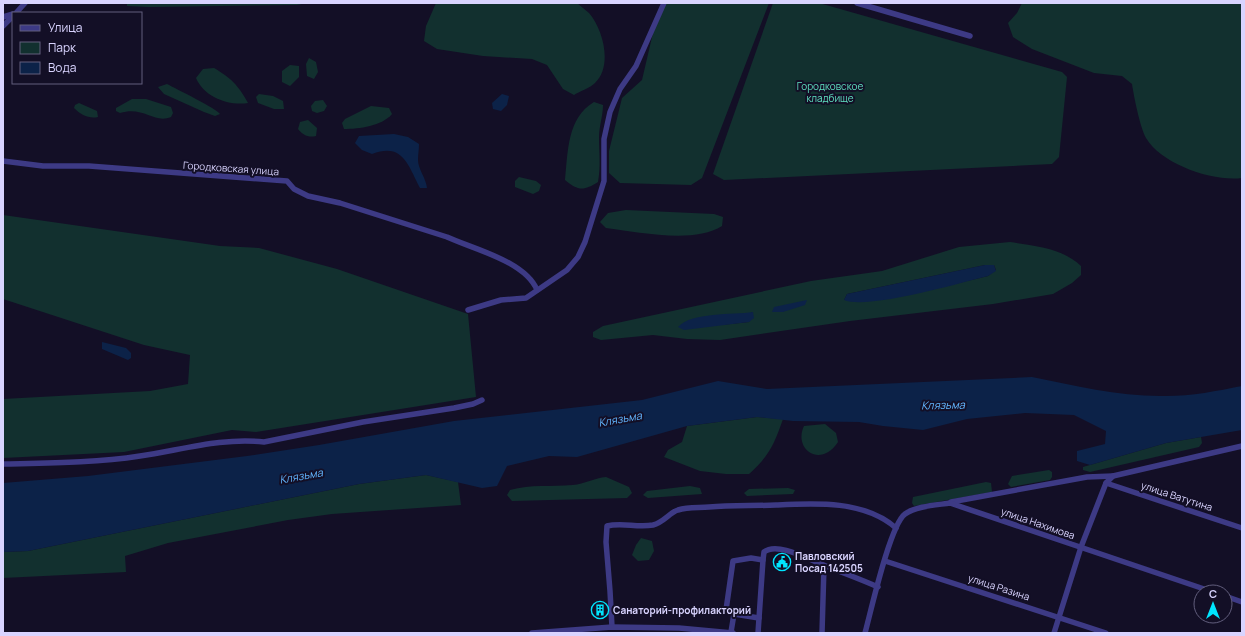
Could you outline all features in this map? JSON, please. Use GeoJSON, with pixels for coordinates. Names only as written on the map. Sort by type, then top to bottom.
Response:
{"type":"FeatureCollection","features":[{"type":"Feature","properties":{"kind":"street"},"geometry":{"type":"LineString","coordinates":[[17,12],[25,3]]}},
{"type":"Feature","properties":{"kind":"street"},"geometry":{"type":"LineString","coordinates":[[468,310],[501,300],[526,298],[567,270],[578,257],[585,242],[604,181],[604,139],[610,112],[620,89],[636,66],[664,3]]}},
{"type":"Feature","properties":{"kind":"street"},"geometry":{"type":"LineString","coordinates":[[857,3],[970,36]]}},
{"type":"Feature","properties":{"kind":"street"},"geometry":{"type":"LineString","coordinates":[[3,26],[12,16]]}},
{"type":"Feature","properties":{"kind":"street","name":"Городковская улица"},"geometry":{"type":"LineString","coordinates":[[3,161],[43,166],[89,166],[287,181],[294,189],[308,196],[340,203],[447,237],[462,245],[497,256],[529,277],[537,290]]}},
{"type":"Feature","properties":{"kind":"street"},"geometry":{"type":"LineString","coordinates":[[3,464],[104,460],[139,456],[223,442],[250,440],[264,442],[363,422],[454,408],[473,404],[482,400]]}},
{"type":"Feature","properties":{"kind":"street"},"geometry":{"type":"LineString","coordinates":[[950,503],[1087,477],[1113,476],[1242,446]]}},
{"type":"Feature","properties":{"kind":"street"},"geometry":{"type":"LineString","coordinates":[[1054,633],[1081,547],[1106,483],[1113,476]]}},
{"type":"Feature","properties":{"kind":"street","name":"улица Ватутина"},"geometry":{"type":"LineString","coordinates":[[1106,483],[1242,528]]}},
{"type":"Feature","properties":{"kind":"street"},"geometry":{"type":"LineString","coordinates":[[612,627],[606,542],[607,526],[640,527],[654,524],[665,520],[679,509],[735,505],[812,503],[868,513],[887,521],[896,528]]}},
{"type":"Feature","properties":{"kind":"street","name":"улица Нахимова"},"geometry":{"type":"LineString","coordinates":[[865,633],[885,561],[896,528],[905,514],[914,510],[950,503],[1193,585]]}},
{"type":"Feature","properties":{"kind":"street"},"geometry":{"type":"LineString","coordinates":[[758,633],[763,560],[764,552],[767,550],[779,550],[796,553],[824,566],[851,574],[878,587]]}},
{"type":"Feature","properties":{"kind":"street"},"geometry":{"type":"LineString","coordinates":[[760,618],[734,614],[726,610],[733,561],[752,558],[763,560]]}},
{"type":"Feature","properties":{"kind":"street","name":"улица Разина"},"geometry":{"type":"LineString","coordinates":[[885,561],[1059,616],[1106,633]]}},
{"type":"Feature","properties":{"kind":"street"},"geometry":{"type":"LineString","coordinates":[[822,633],[824,566]]}},
{"type":"Feature","properties":{"kind":"street"},"geometry":{"type":"LineString","coordinates":[[532,633],[612,627],[686,628],[732,633],[734,614]]}},
{"type":"Feature","properties":{"kind":"green space"},"geometry":{"type":"Polygon","coordinates":[[[127,3],[307,3],[297,5],[149,7],[127,6],[127,3]]]}},
{"type":"Feature","properties":{"kind":"green space"},"geometry":{"type":"Polygon","coordinates":[[[436,3],[577,3],[589,13],[598,28],[604,48],[604,67],[600,76],[593,85],[574,95],[563,89],[547,65],[532,59],[483,56],[437,49],[424,41],[426,26],[436,3]]]}},
{"type":"Feature","properties":{"kind":"green space"},"geometry":{"type":"Polygon","coordinates":[[[664,3],[769,3],[702,178],[691,185],[620,183],[609,173],[609,151],[622,98],[642,80],[656,20],[664,3]]]}},
{"type":"Feature","properties":{"kind":"green space","name":"Городковское кладбище"},"geometry":{"type":"Polygon","coordinates":[[[773,3],[819,3],[1062,72],[1067,77],[1059,157],[1052,164],[724,180],[713,174],[773,3]]]}},
{"type":"Feature","properties":{"kind":"green space"},"geometry":{"type":"Polygon","coordinates":[[[1022,3],[1242,3],[1242,178],[1217,177],[1203,174],[1175,163],[1163,156],[1146,138],[1132,84],[1122,76],[1094,73],[1032,49],[1013,37],[1008,23],[1017,13],[1022,3]]]}},
{"type":"Feature","properties":{"kind":"green space"},"geometry":{"type":"Polygon","coordinates":[[[309,58],[316,62],[318,72],[314,79],[307,76],[306,64],[309,58]]]}},
{"type":"Feature","properties":{"kind":"green space"},"geometry":{"type":"Polygon","coordinates":[[[290,65],[299,66],[299,77],[290,86],[282,82],[282,71],[290,65]]]}},
{"type":"Feature","properties":{"kind":"green space"},"geometry":{"type":"Polygon","coordinates":[[[214,68],[234,82],[248,103],[240,104],[218,99],[200,85],[196,78],[203,69],[214,68]]]}},
{"type":"Feature","properties":{"kind":"green space"},"geometry":{"type":"Polygon","coordinates":[[[167,84],[204,103],[220,114],[215,116],[164,94],[158,87],[167,84]]]}},
{"type":"Feature","properties":{"kind":"green space"},"geometry":{"type":"Polygon","coordinates":[[[259,94],[273,96],[283,101],[284,109],[274,109],[258,103],[256,97],[259,94]]]}},
{"type":"Feature","properties":{"kind":"green space"},"geometry":{"type":"Polygon","coordinates":[[[132,99],[146,99],[171,107],[173,113],[171,117],[165,119],[136,112],[128,111],[120,113],[116,111],[116,108],[132,99]]]}},
{"type":"Feature","properties":{"kind":"green space"},"geometry":{"type":"Polygon","coordinates":[[[323,100],[327,106],[324,111],[317,113],[312,111],[311,106],[315,101],[323,100]]]}},
{"type":"Feature","properties":{"kind":"green space"},"geometry":{"type":"Polygon","coordinates":[[[594,102],[603,105],[599,133],[600,165],[598,182],[589,187],[577,188],[565,180],[570,136],[578,117],[594,102]]]}},
{"type":"Feature","properties":{"kind":"green space"},"geometry":{"type":"Polygon","coordinates":[[[79,103],[97,111],[98,117],[88,117],[79,113],[74,108],[75,105],[79,103]]]}},
{"type":"Feature","properties":{"kind":"green space"},"geometry":{"type":"Polygon","coordinates":[[[371,106],[389,108],[392,114],[388,118],[370,126],[344,129],[342,123],[345,119],[371,106]]]}},
{"type":"Feature","properties":{"kind":"green space"},"geometry":{"type":"Polygon","coordinates":[[[308,120],[317,128],[316,136],[306,136],[298,129],[300,122],[308,120]]]}},
{"type":"Feature","properties":{"kind":"green space"},"geometry":{"type":"Polygon","coordinates":[[[519,177],[536,181],[541,185],[539,191],[533,194],[515,187],[515,181],[519,177]]]}},
{"type":"Feature","properties":{"kind":"green space"},"geometry":{"type":"Polygon","coordinates":[[[626,210],[714,214],[723,217],[722,226],[710,231],[681,236],[649,234],[606,228],[600,222],[608,213],[626,210]]]}},
{"type":"Feature","properties":{"kind":"green space"},"geometry":{"type":"Polygon","coordinates":[[[3,215],[220,246],[259,248],[337,269],[468,314],[476,397],[256,432],[232,430],[124,452],[3,458],[3,399],[150,391],[188,384],[190,355],[144,345],[3,299],[3,215]]]}},
{"type":"Feature","properties":{"kind":"green space"},"geometry":{"type":"Polygon","coordinates":[[[1010,242],[1048,249],[1066,255],[1074,260],[1081,266],[1081,275],[1072,283],[1053,294],[993,304],[850,321],[720,340],[687,339],[653,335],[601,340],[593,337],[593,332],[603,326],[811,281],[882,271],[959,247],[1010,242]],[[985,265],[847,294],[844,300],[917,293],[988,276],[996,270],[994,265],[985,265]],[[753,312],[721,325],[749,322],[753,312]]]}},
{"type":"Feature","properties":{"kind":"green space"},"geometry":{"type":"Polygon","coordinates":[[[757,417],[783,419],[770,450],[749,474],[726,474],[700,471],[664,457],[668,450],[682,442],[687,426],[757,417]]]}},
{"type":"Feature","properties":{"kind":"green space"},"geometry":{"type":"Polygon","coordinates":[[[825,424],[836,433],[838,442],[831,450],[824,454],[816,455],[810,453],[802,442],[804,426],[825,424]]]}},
{"type":"Feature","properties":{"kind":"green space"},"geometry":{"type":"Polygon","coordinates":[[[1201,437],[1202,443],[1199,447],[1090,472],[1083,470],[1083,467],[1166,443],[1201,437]]]}},
{"type":"Feature","properties":{"kind":"green space"},"geometry":{"type":"Polygon","coordinates":[[[1049,470],[1052,472],[1052,477],[1050,480],[1011,487],[1008,484],[1012,476],[1049,470]]]}},
{"type":"Feature","properties":{"kind":"green space"},"geometry":{"type":"Polygon","coordinates":[[[426,475],[458,482],[461,505],[332,514],[288,520],[168,543],[125,556],[126,572],[3,578],[3,552],[28,551],[359,484],[426,475]]]}},
{"type":"Feature","properties":{"kind":"green space"},"geometry":{"type":"Polygon","coordinates":[[[606,477],[629,487],[632,493],[627,498],[512,501],[507,495],[510,490],[518,488],[573,485],[606,477]]]}},
{"type":"Feature","properties":{"kind":"green space"},"geometry":{"type":"Polygon","coordinates":[[[986,482],[991,483],[992,492],[914,506],[912,503],[913,497],[986,482]]]}},
{"type":"Feature","properties":{"kind":"green space"},"geometry":{"type":"Polygon","coordinates":[[[690,486],[700,488],[702,494],[648,498],[643,495],[647,491],[690,486]]]}},
{"type":"Feature","properties":{"kind":"green space"},"geometry":{"type":"Polygon","coordinates":[[[788,488],[795,490],[793,494],[747,496],[744,493],[749,489],[788,488]]]}},
{"type":"Feature","properties":{"kind":"green space"},"geometry":{"type":"Polygon","coordinates":[[[641,538],[652,541],[654,551],[649,560],[638,561],[632,555],[641,538]]]}},
{"type":"Feature","properties":{"kind":"water"},"geometry":{"type":"Polygon","coordinates":[[[502,94],[509,96],[507,105],[501,111],[493,109],[492,103],[502,94]]]}},
{"type":"Feature","properties":{"kind":"water"},"geometry":{"type":"Polygon","coordinates":[[[394,134],[408,137],[419,144],[418,163],[427,188],[420,188],[408,164],[398,153],[382,151],[372,154],[362,150],[355,143],[359,136],[394,134]]]}},
{"type":"Feature","properties":{"kind":"water"},"geometry":{"type":"Polygon","coordinates":[[[985,265],[994,265],[996,271],[988,276],[892,299],[856,302],[844,300],[847,294],[985,265]]]}},
{"type":"Feature","properties":{"kind":"water"},"geometry":{"type":"Polygon","coordinates":[[[807,300],[805,305],[783,312],[772,312],[774,307],[807,300]]]}},
{"type":"Feature","properties":{"kind":"water"},"geometry":{"type":"Polygon","coordinates":[[[753,312],[754,318],[749,322],[684,330],[678,327],[684,322],[702,316],[753,312]]]}},
{"type":"Feature","properties":{"kind":"water"},"geometry":{"type":"Polygon","coordinates":[[[102,342],[126,348],[131,353],[131,358],[128,360],[102,349],[102,342]]]}},
{"type":"Feature","properties":{"kind":"water","name":"Клязьма"},"geometry":{"type":"Polygon","coordinates":[[[1032,377],[1115,393],[1149,396],[1195,394],[1242,386],[1242,430],[1166,443],[1090,465],[1077,461],[1077,451],[1105,444],[1106,431],[1074,415],[1025,413],[967,419],[923,430],[859,422],[793,421],[757,417],[687,426],[577,457],[549,456],[507,466],[497,486],[482,488],[426,475],[359,484],[28,551],[3,552],[3,483],[88,476],[247,456],[454,421],[642,400],[718,381],[767,389],[1032,377]]]}},
{"type":"Feature","properties":{"kind":"place","name":"Павловский Посад 142505"},"geometry":{"type":"Point","coordinates":[782,562]}},
{"type":"Feature","properties":{"kind":"place","name":"Санаторий-профилакторий"},"geometry":{"type":"Point","coordinates":[600,610]}}]}
